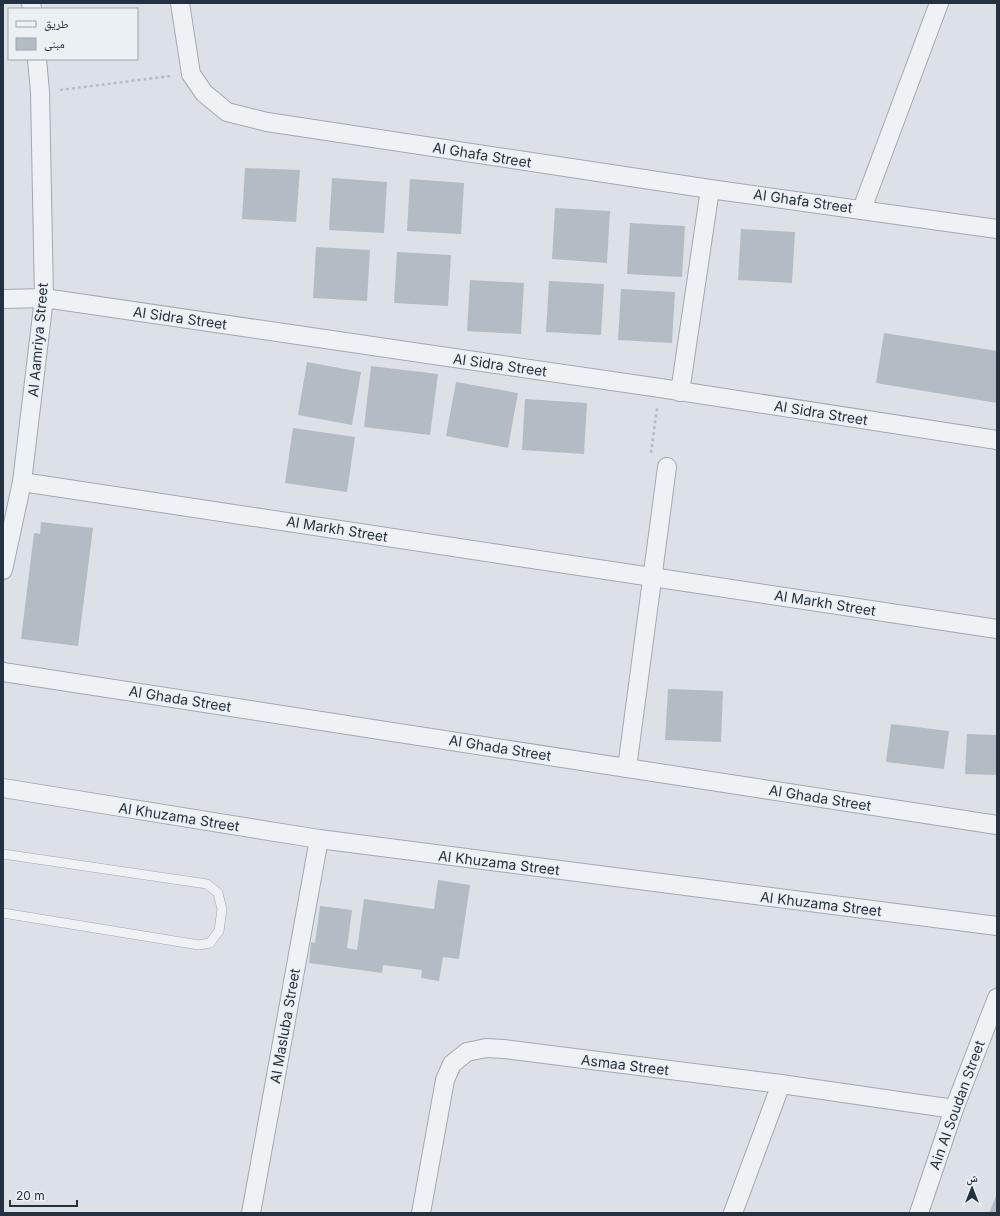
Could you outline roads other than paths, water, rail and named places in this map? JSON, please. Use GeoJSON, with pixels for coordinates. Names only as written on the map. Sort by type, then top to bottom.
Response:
{"type":"FeatureCollection","features":[{"type":"Feature","properties":{"kind":"street","name":"Al Ghafa Street"},"geometry":{"type":"LineString","coordinates":[[180,3],[191,74],[204,92],[228,112],[267,122],[710,189],[997,229]]}},
{"type":"Feature","properties":{"kind":"street","name":"Al Ghafa Street"},"geometry":{"type":"LineString","coordinates":[[862,209],[939,3]]}},
{"type":"Feature","properties":{"kind":"street","name":"Al Aamriya Street"},"geometry":{"type":"LineString","coordinates":[[3,570],[22,482],[44,298],[40,92],[37,60]]}},
{"type":"Feature","properties":{"kind":"street"},"geometry":{"type":"LineString","coordinates":[[680,392],[710,189]]}},
{"type":"Feature","properties":{"kind":"street","name":"Al Sidra Street"},"geometry":{"type":"LineString","coordinates":[[3,299],[44,298],[660,388],[997,440]]}},
{"type":"Feature","properties":{"kind":"street"},"geometry":{"type":"LineString","coordinates":[[627,768],[667,467]]}},
{"type":"Feature","properties":{"kind":"street","name":"Al Markh Street"},"geometry":{"type":"LineString","coordinates":[[22,482],[997,629]]}},
{"type":"Feature","properties":{"kind":"street","name":"Al Ghada Street"},"geometry":{"type":"LineString","coordinates":[[3,672],[997,825]]}},
{"type":"Feature","properties":{"kind":"street","name":"Al Khuzama Street"},"geometry":{"type":"LineString","coordinates":[[3,788],[319,840],[997,926]]}},
{"type":"Feature","properties":{"kind":"street","name":"Al Masluba Street"},"geometry":{"type":"LineString","coordinates":[[251,1213],[319,840]]}},
{"type":"Feature","properties":{"kind":"street","name":"Ain Al Soudan Street"},"geometry":{"type":"LineString","coordinates":[[919,1213],[954,1109],[997,998]]}},
{"type":"Feature","properties":{"kind":"street","name":"Asmaa Street"},"geometry":{"type":"LineString","coordinates":[[421,1213],[445,1080],[452,1064],[467,1052],[486,1048],[781,1084],[954,1109]]}},
{"type":"Feature","properties":{"kind":"street"},"geometry":{"type":"LineString","coordinates":[[733,1213],[781,1084]]}},
{"type":"Feature","properties":{"kind":"lane"},"geometry":{"type":"LineString","coordinates":[[3,854],[207,884],[218,893],[222,909],[219,931],[210,943],[198,945],[3,913]]}}]}
